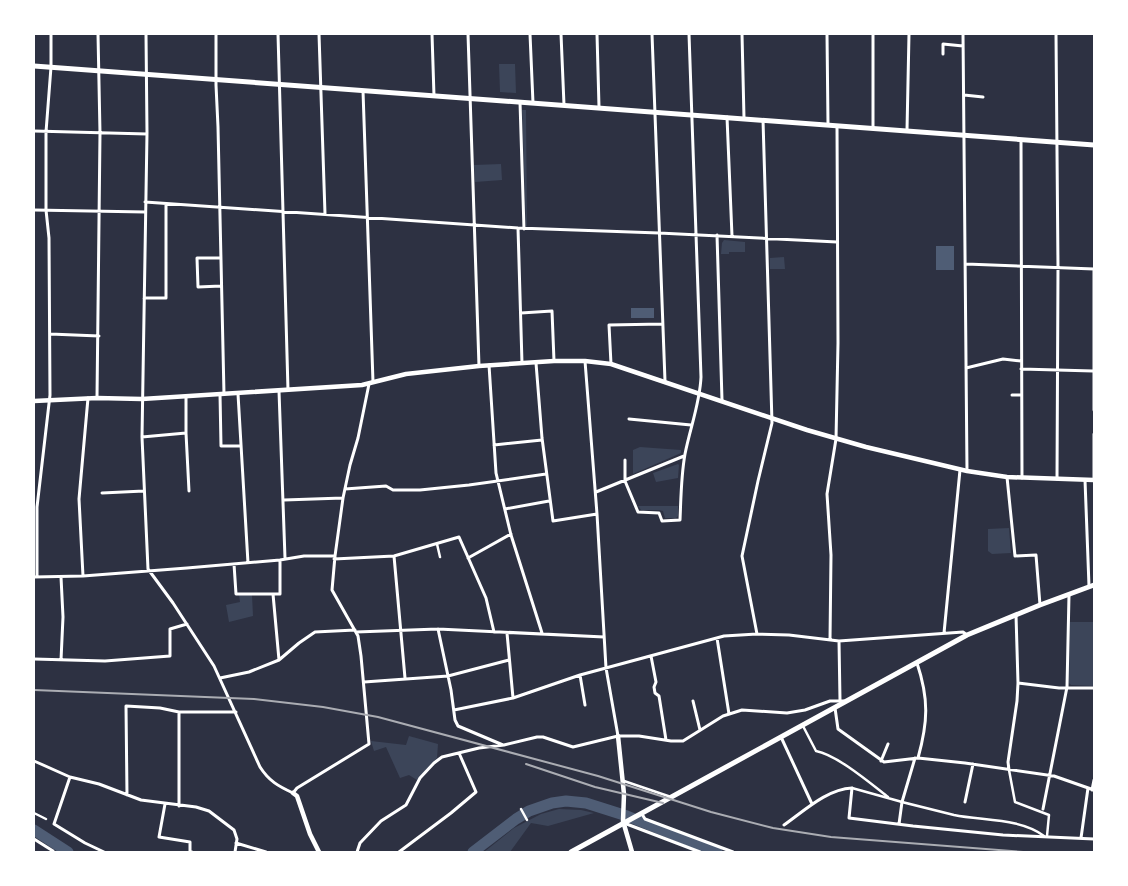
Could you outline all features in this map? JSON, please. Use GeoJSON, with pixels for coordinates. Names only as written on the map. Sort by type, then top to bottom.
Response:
{"type":"FeatureCollection","features":[{"type":"Feature","properties":{"kind":"main road"},"geometry":{"type":"LineString","coordinates":[[34,66],[1094,145]]}},
{"type":"Feature","properties":{"kind":"main road"},"geometry":{"type":"LineString","coordinates":[[571,852],[967,635],[1016,614],[1092,586]]}},
{"type":"Feature","properties":{"kind":"street"},"geometry":{"type":"LineString","coordinates":[[52,34],[52,67],[46,132],[50,399],[36,507],[36,577],[150,571],[280,560],[304,556],[334,558],[394,556],[459,538],[486,598],[494,632]]}},
{"type":"Feature","properties":{"kind":"street"},"geometry":{"type":"LineString","coordinates":[[97,398],[100,133],[98,34]]}},
{"type":"Feature","properties":{"kind":"street"},"geometry":{"type":"LineString","coordinates":[[146,34],[147,134],[142,437],[148,569],[187,624],[220,678],[251,748],[268,780],[297,796],[310,834],[319,852]]}},
{"type":"Feature","properties":{"kind":"street"},"geometry":{"type":"LineString","coordinates":[[216,34],[221,286],[221,446],[241,446]]}},
{"type":"Feature","properties":{"kind":"street"},"geometry":{"type":"LineString","coordinates":[[278,34],[288,390]]}},
{"type":"Feature","properties":{"kind":"street"},"geometry":{"type":"LineString","coordinates":[[319,34],[325,214]]}},
{"type":"Feature","properties":{"kind":"street"},"geometry":{"type":"LineString","coordinates":[[432,34],[434,96]]}},
{"type":"Feature","properties":{"kind":"street"},"geometry":{"type":"LineString","coordinates":[[468,34],[478,366]]}},
{"type":"Feature","properties":{"kind":"street"},"geometry":{"type":"LineString","coordinates":[[530,34],[533,103]]}},
{"type":"Feature","properties":{"kind":"street"},"geometry":{"type":"LineString","coordinates":[[561,34],[564,105]]}},
{"type":"Feature","properties":{"kind":"street"},"geometry":{"type":"LineString","coordinates":[[597,34],[599,107]]}},
{"type":"Feature","properties":{"kind":"street"},"geometry":{"type":"LineString","coordinates":[[652,34],[664,381]]}},
{"type":"Feature","properties":{"kind":"street"},"geometry":{"type":"LineString","coordinates":[[625,460],[625,482],[638,512],[659,513],[662,521],[680,520],[680,488],[684,456],[700,393],[688,34]]}},
{"type":"Feature","properties":{"kind":"street"},"geometry":{"type":"LineString","coordinates":[[742,34],[744,118]]}},
{"type":"Feature","properties":{"kind":"street"},"geometry":{"type":"LineString","coordinates":[[827,34],[828,124]]}},
{"type":"Feature","properties":{"kind":"street"},"geometry":{"type":"LineString","coordinates":[[873,34],[873,128]]}},
{"type":"Feature","properties":{"kind":"street"},"geometry":{"type":"LineString","coordinates":[[907,130],[909,34]]}},
{"type":"Feature","properties":{"kind":"street"},"geometry":{"type":"LineString","coordinates":[[963,34],[967,470]]}},
{"type":"Feature","properties":{"kind":"street"},"geometry":{"type":"LineString","coordinates":[[1056,34],[1057,479]]}},
{"type":"Feature","properties":{"kind":"street"},"geometry":{"type":"LineString","coordinates":[[943,54],[943,44],[963,46]]}},
{"type":"Feature","properties":{"kind":"street"},"geometry":{"type":"LineString","coordinates":[[293,793],[297,788],[369,744],[360,648],[355,631],[332,593],[334,558],[343,498],[371,384],[363,90]]}},
{"type":"Feature","properties":{"kind":"street"},"geometry":{"type":"LineString","coordinates":[[964,95],[983,97]]}},
{"type":"Feature","properties":{"kind":"street"},"geometry":{"type":"LineString","coordinates":[[520,102],[524,229]]}},
{"type":"Feature","properties":{"kind":"street"},"geometry":{"type":"LineString","coordinates":[[726,117],[732,236]]}},
{"type":"Feature","properties":{"kind":"street"},"geometry":{"type":"LineString","coordinates":[[757,634],[742,556],[772,423],[762,120]]}},
{"type":"Feature","properties":{"kind":"street"},"geometry":{"type":"LineString","coordinates":[[830,640],[831,555],[827,494],[836,439],[838,343],[837,125]]}},
{"type":"Feature","properties":{"kind":"street"},"geometry":{"type":"LineString","coordinates":[[34,131],[147,134]]}},
{"type":"Feature","properties":{"kind":"street"},"geometry":{"type":"LineString","coordinates":[[1021,140],[1022,478]]}},
{"type":"Feature","properties":{"kind":"street"},"geometry":{"type":"LineString","coordinates":[[146,202],[524,229],[659,232],[837,242]]}},
{"type":"Feature","properties":{"kind":"street"},"geometry":{"type":"LineString","coordinates":[[144,298],[166,298],[166,204]]}},
{"type":"Feature","properties":{"kind":"street"},"geometry":{"type":"LineString","coordinates":[[34,210],[145,212]]}},
{"type":"Feature","properties":{"kind":"street"},"geometry":{"type":"LineString","coordinates":[[518,228],[522,363]]}},
{"type":"Feature","properties":{"kind":"street"},"geometry":{"type":"LineString","coordinates":[[717,236],[722,400]]}},
{"type":"Feature","properties":{"kind":"street"},"geometry":{"type":"LineString","coordinates":[[220,258],[197,258],[198,287],[221,286]]}},
{"type":"Feature","properties":{"kind":"street"},"geometry":{"type":"LineString","coordinates":[[966,264],[1094,269],[1094,410]]}},
{"type":"Feature","properties":{"kind":"street"},"geometry":{"type":"LineString","coordinates":[[521,313],[552,311],[554,361]]}},
{"type":"Feature","properties":{"kind":"street"},"geometry":{"type":"LineString","coordinates":[[611,364],[609,325],[662,324]]}},
{"type":"Feature","properties":{"kind":"street"},"geometry":{"type":"LineString","coordinates":[[50,334],[99,336]]}},
{"type":"Feature","properties":{"kind":"street"},"geometry":{"type":"LineString","coordinates":[[966,368],[1003,359],[1021,361]]}},
{"type":"Feature","properties":{"kind":"street"},"geometry":{"type":"LineString","coordinates":[[585,361],[596,492],[606,668],[618,736],[622,780],[622,809],[632,852]]}},
{"type":"Feature","properties":{"kind":"street"},"geometry":{"type":"LineString","coordinates":[[34,401],[88,398],[142,399],[238,394],[371,384],[406,374],[478,366],[585,361],[611,364],[836,439],[960,469],[1007,477],[1094,480],[1094,434]]}},
{"type":"Feature","properties":{"kind":"street"},"geometry":{"type":"LineString","coordinates":[[536,363],[542,440],[553,521],[597,514]]}},
{"type":"Feature","properties":{"kind":"street"},"geometry":{"type":"LineString","coordinates":[[489,365],[498,481],[511,534],[542,633]]}},
{"type":"Feature","properties":{"kind":"street"},"geometry":{"type":"LineString","coordinates":[[1022,369],[1094,371]]}},
{"type":"Feature","properties":{"kind":"street"},"geometry":{"type":"LineString","coordinates":[[279,391],[285,558]]}},
{"type":"Feature","properties":{"kind":"street"},"geometry":{"type":"LineString","coordinates":[[238,394],[248,563]]}},
{"type":"Feature","properties":{"kind":"street"},"geometry":{"type":"LineString","coordinates":[[1012,395],[1021,395]]}},
{"type":"Feature","properties":{"kind":"street"},"geometry":{"type":"LineString","coordinates":[[186,397],[189,491]]}},
{"type":"Feature","properties":{"kind":"street"},"geometry":{"type":"LineString","coordinates":[[83,576],[79,499],[88,398]]}},
{"type":"Feature","properties":{"kind":"street"},"geometry":{"type":"LineString","coordinates":[[629,418],[691,425]]}},
{"type":"Feature","properties":{"kind":"street"},"geometry":{"type":"LineString","coordinates":[[142,437],[186,433]]}},
{"type":"Feature","properties":{"kind":"street"},"geometry":{"type":"LineString","coordinates":[[494,445],[542,440]]}},
{"type":"Feature","properties":{"kind":"street"},"geometry":{"type":"LineString","coordinates":[[596,492],[625,482],[684,456]]}},
{"type":"Feature","properties":{"kind":"street"},"geometry":{"type":"LineString","coordinates":[[944,633],[960,469]]}},
{"type":"Feature","properties":{"kind":"street"},"geometry":{"type":"LineString","coordinates":[[345,490],[386,486],[393,490],[420,490],[546,474]]}},
{"type":"Feature","properties":{"kind":"street"},"geometry":{"type":"LineString","coordinates":[[1007,477],[1015,556],[1036,555],[1040,605]]}},
{"type":"Feature","properties":{"kind":"street"},"geometry":{"type":"LineString","coordinates":[[1085,480],[1092,586]]}},
{"type":"Feature","properties":{"kind":"street"},"geometry":{"type":"LineString","coordinates":[[102,493],[144,491]]}},
{"type":"Feature","properties":{"kind":"street"},"geometry":{"type":"LineString","coordinates":[[284,500],[343,498]]}},
{"type":"Feature","properties":{"kind":"street"},"geometry":{"type":"LineString","coordinates":[[505,509],[549,501]]}},
{"type":"Feature","properties":{"kind":"street"},"geometry":{"type":"LineString","coordinates":[[468,558],[511,534]]}},
{"type":"Feature","properties":{"kind":"street"},"geometry":{"type":"LineString","coordinates":[[437,544],[440,557]]}},
{"type":"Feature","properties":{"kind":"street"},"geometry":{"type":"LineString","coordinates":[[394,556],[405,678]]}},
{"type":"Feature","properties":{"kind":"street"},"geometry":{"type":"LineString","coordinates":[[234,564],[236,594],[280,594],[280,560]]}},
{"type":"Feature","properties":{"kind":"street"},"geometry":{"type":"LineString","coordinates":[[61,576],[63,617],[61,660]]}},
{"type":"Feature","properties":{"kind":"street"},"geometry":{"type":"LineString","coordinates":[[273,594],[279,660]]}},
{"type":"Feature","properties":{"kind":"street"},"geometry":{"type":"LineString","coordinates":[[1043,810],[1068,687],[1069,595]]}},
{"type":"Feature","properties":{"kind":"street"},"geometry":{"type":"LineString","coordinates":[[1016,614],[1018,683],[1008,762],[1009,770],[1015,802],[1042,814],[1049,815],[1046,836]]}},
{"type":"Feature","properties":{"kind":"street"},"geometry":{"type":"LineString","coordinates":[[34,659],[106,661],[170,656],[170,629],[187,624]]}},
{"type":"Feature","properties":{"kind":"street"},"geometry":{"type":"LineString","coordinates":[[220,678],[249,672],[279,660],[315,632],[438,629],[507,634],[542,633],[604,637]]}},
{"type":"Feature","properties":{"kind":"street"},"geometry":{"type":"LineString","coordinates":[[438,629],[455,720],[458,726],[504,745]]}},
{"type":"Feature","properties":{"kind":"street"},"geometry":{"type":"LineString","coordinates":[[454,710],[512,698],[580,675],[733,634],[789,635],[839,641],[963,632],[967,635]]}},
{"type":"Feature","properties":{"kind":"street"},"geometry":{"type":"LineString","coordinates":[[507,634],[512,698]]}},
{"type":"Feature","properties":{"kind":"street"},"geometry":{"type":"LineString","coordinates":[[717,638],[729,714]]}},
{"type":"Feature","properties":{"kind":"street"},"geometry":{"type":"LineString","coordinates":[[357,852],[360,843],[381,821],[406,805],[420,778],[442,757],[479,748],[504,745],[524,739],[543,737],[565,746],[578,747],[618,736],[639,736],[683,741],[729,714],[742,710],[787,713],[805,710],[830,701],[844,701],[839,641]]}},
{"type":"Feature","properties":{"kind":"street"},"geometry":{"type":"LineString","coordinates":[[651,656],[656,682],[654,687],[655,693],[659,696],[666,740]]}},
{"type":"Feature","properties":{"kind":"street"},"geometry":{"type":"LineString","coordinates":[[364,682],[448,676],[510,660]]}},
{"type":"Feature","properties":{"kind":"street"},"geometry":{"type":"LineString","coordinates":[[899,824],[902,802],[925,734],[927,714],[922,679],[917,663]]}},
{"type":"Feature","properties":{"kind":"street"},"geometry":{"type":"LineString","coordinates":[[580,675],[585,705]]}},
{"type":"Feature","properties":{"kind":"street"},"geometry":{"type":"LineString","coordinates":[[1018,683],[1059,688],[1094,688]]}},
{"type":"Feature","properties":{"kind":"street"},"geometry":{"type":"LineString","coordinates":[[694,701],[700,730]]}},
{"type":"Feature","properties":{"kind":"street"},"geometry":{"type":"LineString","coordinates":[[127,795],[126,706],[160,708],[179,712],[235,711]]}},
{"type":"Feature","properties":{"kind":"street"},"geometry":{"type":"LineString","coordinates":[[835,708],[838,729],[881,761],[890,762],[917,758],[973,764],[1049,776],[1067,780],[1091,789]]}},
{"type":"Feature","properties":{"kind":"street"},"geometry":{"type":"LineString","coordinates":[[179,712],[179,806]]}},
{"type":"Feature","properties":{"kind":"street"},"geometry":{"type":"LineString","coordinates":[[803,726],[816,751],[825,752],[839,761],[889,798]]}},
{"type":"Feature","properties":{"kind":"street"},"geometry":{"type":"LineString","coordinates":[[781,738],[812,804]]}},
{"type":"Feature","properties":{"kind":"street"},"geometry":{"type":"LineString","coordinates":[[881,761],[888,744]]}},
{"type":"Feature","properties":{"kind":"street"},"geometry":{"type":"LineString","coordinates":[[399,852],[476,792],[459,753]]}},
{"type":"Feature","properties":{"kind":"street"},"geometry":{"type":"LineString","coordinates":[[34,761],[70,777],[111,788],[127,795],[165,804],[196,807],[209,811],[234,830],[235,852]]}},
{"type":"Feature","properties":{"kind":"street"},"geometry":{"type":"LineString","coordinates":[[965,802],[973,764]]}},
{"type":"Feature","properties":{"kind":"street"},"geometry":{"type":"LineString","coordinates":[[70,777],[54,824],[104,852]]}},
{"type":"Feature","properties":{"kind":"street"},"geometry":{"type":"LineString","coordinates":[[622,780],[672,797]]}},
{"type":"Feature","properties":{"kind":"street"},"geometry":{"type":"LineString","coordinates":[[1081,838],[1094,780]]}},
{"type":"Feature","properties":{"kind":"street"},"geometry":{"type":"LineString","coordinates":[[784,825],[812,804],[844,789],[852,788],[977,820],[1010,822],[1046,836]]}},
{"type":"Feature","properties":{"kind":"street"},"geometry":{"type":"LineString","coordinates":[[852,788],[849,818],[1003,835],[1094,840]]}},
{"type":"Feature","properties":{"kind":"street"},"geometry":{"type":"LineString","coordinates":[[165,804],[159,837],[190,842],[190,852],[192,852]]}},
{"type":"Feature","properties":{"kind":"street"},"geometry":{"type":"LineString","coordinates":[[521,809],[527,820]]}},
{"type":"Feature","properties":{"kind":"street"},"geometry":{"type":"LineString","coordinates":[[34,812],[46,819]]}},
{"type":"Feature","properties":{"kind":"street"},"geometry":{"type":"LineString","coordinates":[[639,816],[733,852]]}},
{"type":"Feature","properties":{"kind":"street"},"geometry":{"type":"LineString","coordinates":[[625,822],[700,852]]}},
{"type":"Feature","properties":{"kind":"street"},"geometry":{"type":"LineString","coordinates":[[34,839],[52,852]]}},
{"type":"Feature","properties":{"kind":"street"},"geometry":{"type":"LineString","coordinates":[[236,843],[266,852]]}},
{"type":"Feature","properties":{"kind":"shaded area"},"geometry":{"type":"Polygon","coordinates":[[[499,64],[515,64],[516,93],[500,92],[499,64]]]}},
{"type":"Feature","properties":{"kind":"shaded area"},"geometry":{"type":"Polygon","coordinates":[[[522,110],[526,110],[527,227],[526,226],[522,110]]]}},
{"type":"Feature","properties":{"kind":"shaded area"},"geometry":{"type":"Polygon","coordinates":[[[501,164],[502,180],[475,182],[474,165],[501,164]]]}},
{"type":"Feature","properties":{"kind":"shaded area"},"geometry":{"type":"Polygon","coordinates":[[[724,240],[745,242],[745,252],[721,254],[724,240]]]}},
{"type":"Feature","properties":{"kind":"shaded area"},"geometry":{"type":"Polygon","coordinates":[[[936,246],[954,246],[954,270],[936,270],[936,246]]]}},
{"type":"Feature","properties":{"kind":"shaded area"},"geometry":{"type":"Polygon","coordinates":[[[784,257],[785,269],[770,269],[770,258],[784,257]]]}},
{"type":"Feature","properties":{"kind":"shaded area"},"geometry":{"type":"Polygon","coordinates":[[[631,308],[654,308],[654,318],[631,318],[631,308]]]}},
{"type":"Feature","properties":{"kind":"shaded area"},"geometry":{"type":"Polygon","coordinates":[[[640,447],[681,450],[681,453],[633,474],[633,450],[640,447]]]}},
{"type":"Feature","properties":{"kind":"shaded area"},"geometry":{"type":"Polygon","coordinates":[[[678,464],[678,478],[656,482],[653,473],[678,464]]]}},
{"type":"Feature","properties":{"kind":"shaded area"},"geometry":{"type":"Polygon","coordinates":[[[638,506],[678,506],[678,516],[676,518],[665,518],[663,511],[641,510],[638,506]]]}},
{"type":"Feature","properties":{"kind":"shaded area"},"geometry":{"type":"Polygon","coordinates":[[[1009,528],[1011,553],[992,554],[988,551],[988,529],[1009,528]]]}},
{"type":"Feature","properties":{"kind":"shaded area"},"geometry":{"type":"Polygon","coordinates":[[[239,595],[252,595],[253,616],[229,622],[226,605],[240,602],[239,595]]]}},
{"type":"Feature","properties":{"kind":"shaded area"},"geometry":{"type":"Polygon","coordinates":[[[1070,622],[1094,622],[1094,686],[1071,685],[1069,683],[1070,622]]]}},
{"type":"Feature","properties":{"kind":"shaded area"},"geometry":{"type":"Polygon","coordinates":[[[409,736],[438,744],[437,758],[417,780],[409,775],[400,778],[386,747],[374,751],[371,741],[406,745],[409,736]]]}},
{"type":"Feature","properties":{"kind":"shaded area"},"geometry":{"type":"Polygon","coordinates":[[[559,809],[581,810],[594,813],[548,826],[531,823],[510,852],[484,852],[514,828],[541,814],[559,809]]]}},
{"type":"Feature","properties":{"kind":"waterway"},"geometry":{"type":"LineString","coordinates":[[473,852],[529,811],[552,803],[566,801],[586,803],[627,816],[717,852]]}},
{"type":"Feature","properties":{"kind":"waterway"},"geometry":{"type":"LineString","coordinates":[[34,830],[68,852]]}},
{"type":"Feature","properties":{"kind":"railway"},"geometry":{"type":"LineString","coordinates":[[34,690],[254,699],[323,707],[378,717],[598,776],[711,812],[773,828],[831,837],[1023,852]]}},
{"type":"Feature","properties":{"kind":"railway"},"geometry":{"type":"LineString","coordinates":[[526,764],[595,787],[663,803]]}}]}
